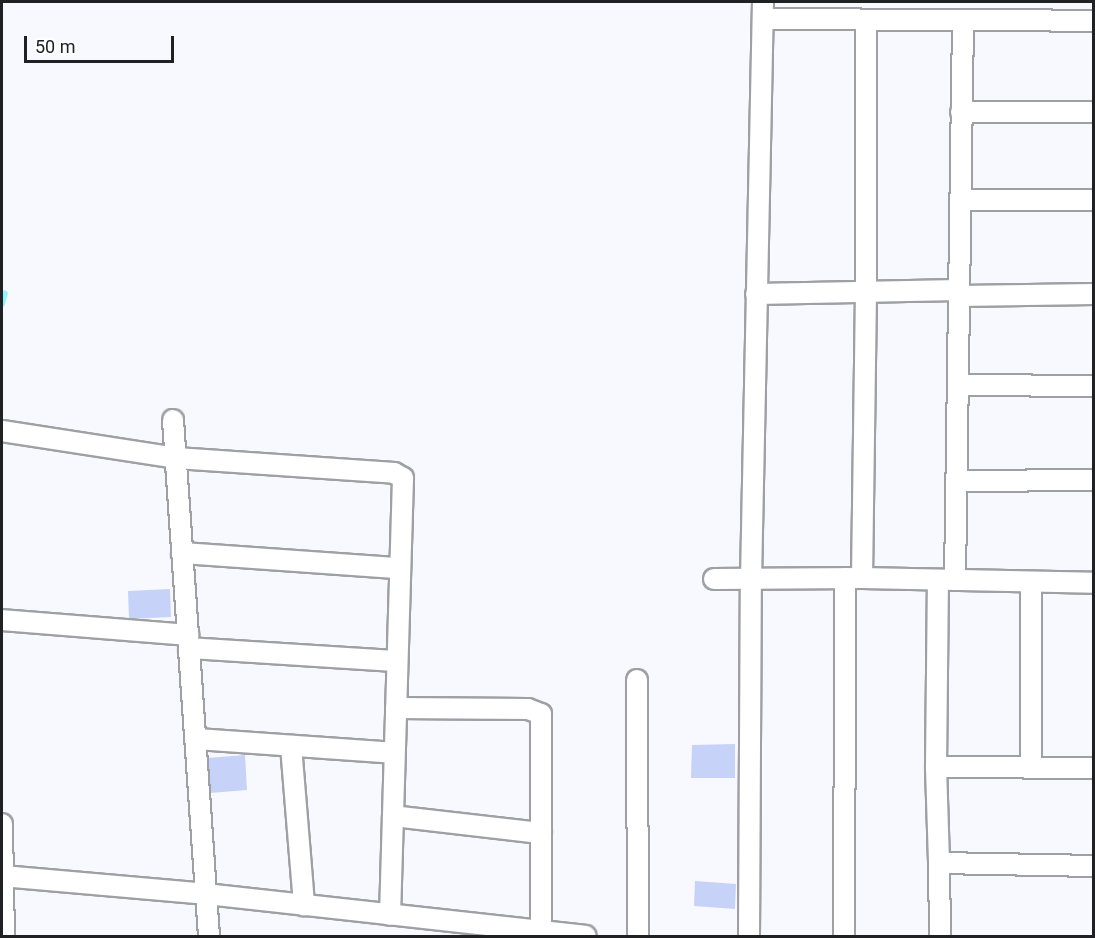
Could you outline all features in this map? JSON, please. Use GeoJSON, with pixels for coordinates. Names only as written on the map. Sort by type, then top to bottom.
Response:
{"type":"FeatureCollection","features":[{"type":"Feature","properties":{"kind":"street"},"geometry":{"type":"LineString","coordinates":[[749,936],[751,579],[763,10],[866,20],[907,11],[963,21],[1094,21]]}},
{"type":"Feature","properties":{"kind":"street"},"geometry":{"type":"LineString","coordinates":[[844,936],[853,578],[867,294],[866,20]]}},
{"type":"Feature","properties":{"kind":"street"},"geometry":{"type":"LineString","coordinates":[[940,936],[936,767],[946,580],[956,481],[963,21]]}},
{"type":"Feature","properties":{"kind":"street"},"geometry":{"type":"LineString","coordinates":[[961,112],[1094,112]]}},
{"type":"Feature","properties":{"kind":"street"},"geometry":{"type":"LineString","coordinates":[[962,200],[1094,200]]}},
{"type":"Feature","properties":{"kind":"street"},"geometry":{"type":"LineString","coordinates":[[756,294],[1094,294]]}},
{"type":"Feature","properties":{"kind":"street"},"geometry":{"type":"LineString","coordinates":[[958,385],[1094,386]]}},
{"type":"Feature","properties":{"kind":"street"},"geometry":{"type":"LineString","coordinates":[[173,420],[209,936]]}},
{"type":"Feature","properties":{"kind":"street"},"geometry":{"type":"LineString","coordinates":[[2,431],[176,458],[400,475],[405,484],[399,568],[390,915]]}},
{"type":"Feature","properties":{"kind":"street"},"geometry":{"type":"LineString","coordinates":[[956,481],[1094,480]]}},
{"type":"Feature","properties":{"kind":"street"},"geometry":{"type":"LineString","coordinates":[[182,553],[399,568]]}},
{"type":"Feature","properties":{"kind":"street"},"geometry":{"type":"LineString","coordinates":[[714,579],[853,578],[1094,583]]}},
{"type":"Feature","properties":{"kind":"street"},"geometry":{"type":"LineString","coordinates":[[1031,582],[1031,768]]}},
{"type":"Feature","properties":{"kind":"street"},"geometry":{"type":"LineString","coordinates":[[2,620],[397,661]]}},
{"type":"Feature","properties":{"kind":"street"},"geometry":{"type":"LineString","coordinates":[[636,680],[638,936]]}},
{"type":"Feature","properties":{"kind":"street"},"geometry":{"type":"LineString","coordinates":[[396,708],[538,711],[542,723],[541,935]]}},
{"type":"Feature","properties":{"kind":"street"},"geometry":{"type":"LineString","coordinates":[[196,739],[394,753]]}},
{"type":"Feature","properties":{"kind":"street"},"geometry":{"type":"LineString","coordinates":[[291,746],[304,905]]}},
{"type":"Feature","properties":{"kind":"street"},"geometry":{"type":"LineString","coordinates":[[936,767],[1094,768]]}},
{"type":"Feature","properties":{"kind":"street"},"geometry":{"type":"LineString","coordinates":[[393,816],[541,832]]}},
{"type":"Feature","properties":{"kind":"street"},"geometry":{"type":"LineString","coordinates":[[2,824],[4,936]]}},
{"type":"Feature","properties":{"kind":"street"},"geometry":{"type":"LineString","coordinates":[[939,863],[1094,866]]}},
{"type":"Feature","properties":{"kind":"street"},"geometry":{"type":"LineString","coordinates":[[2,876],[206,894],[541,935],[586,936]]}},
{"type":"Feature","properties":{"kind":"building"},"geometry":{"type":"Polygon","coordinates":[[[170,589],[171,617],[129,619],[128,591],[170,589]]]}},
{"type":"Feature","properties":{"kind":"building"},"geometry":{"type":"Polygon","coordinates":[[[735,744],[735,778],[691,778],[692,745],[735,744]]]}},
{"type":"Feature","properties":{"kind":"building"},"geometry":{"type":"Polygon","coordinates":[[[245,755],[247,790],[210,793],[207,758],[245,755]]]}},
{"type":"Feature","properties":{"kind":"building"},"geometry":{"type":"Polygon","coordinates":[[[695,881],[736,884],[735,909],[694,906],[695,881]]]}},
{"type":"Feature","properties":{"kind":"waterway"},"geometry":{"type":"LineString","coordinates":[[2,304],[5,293]]}}]}
